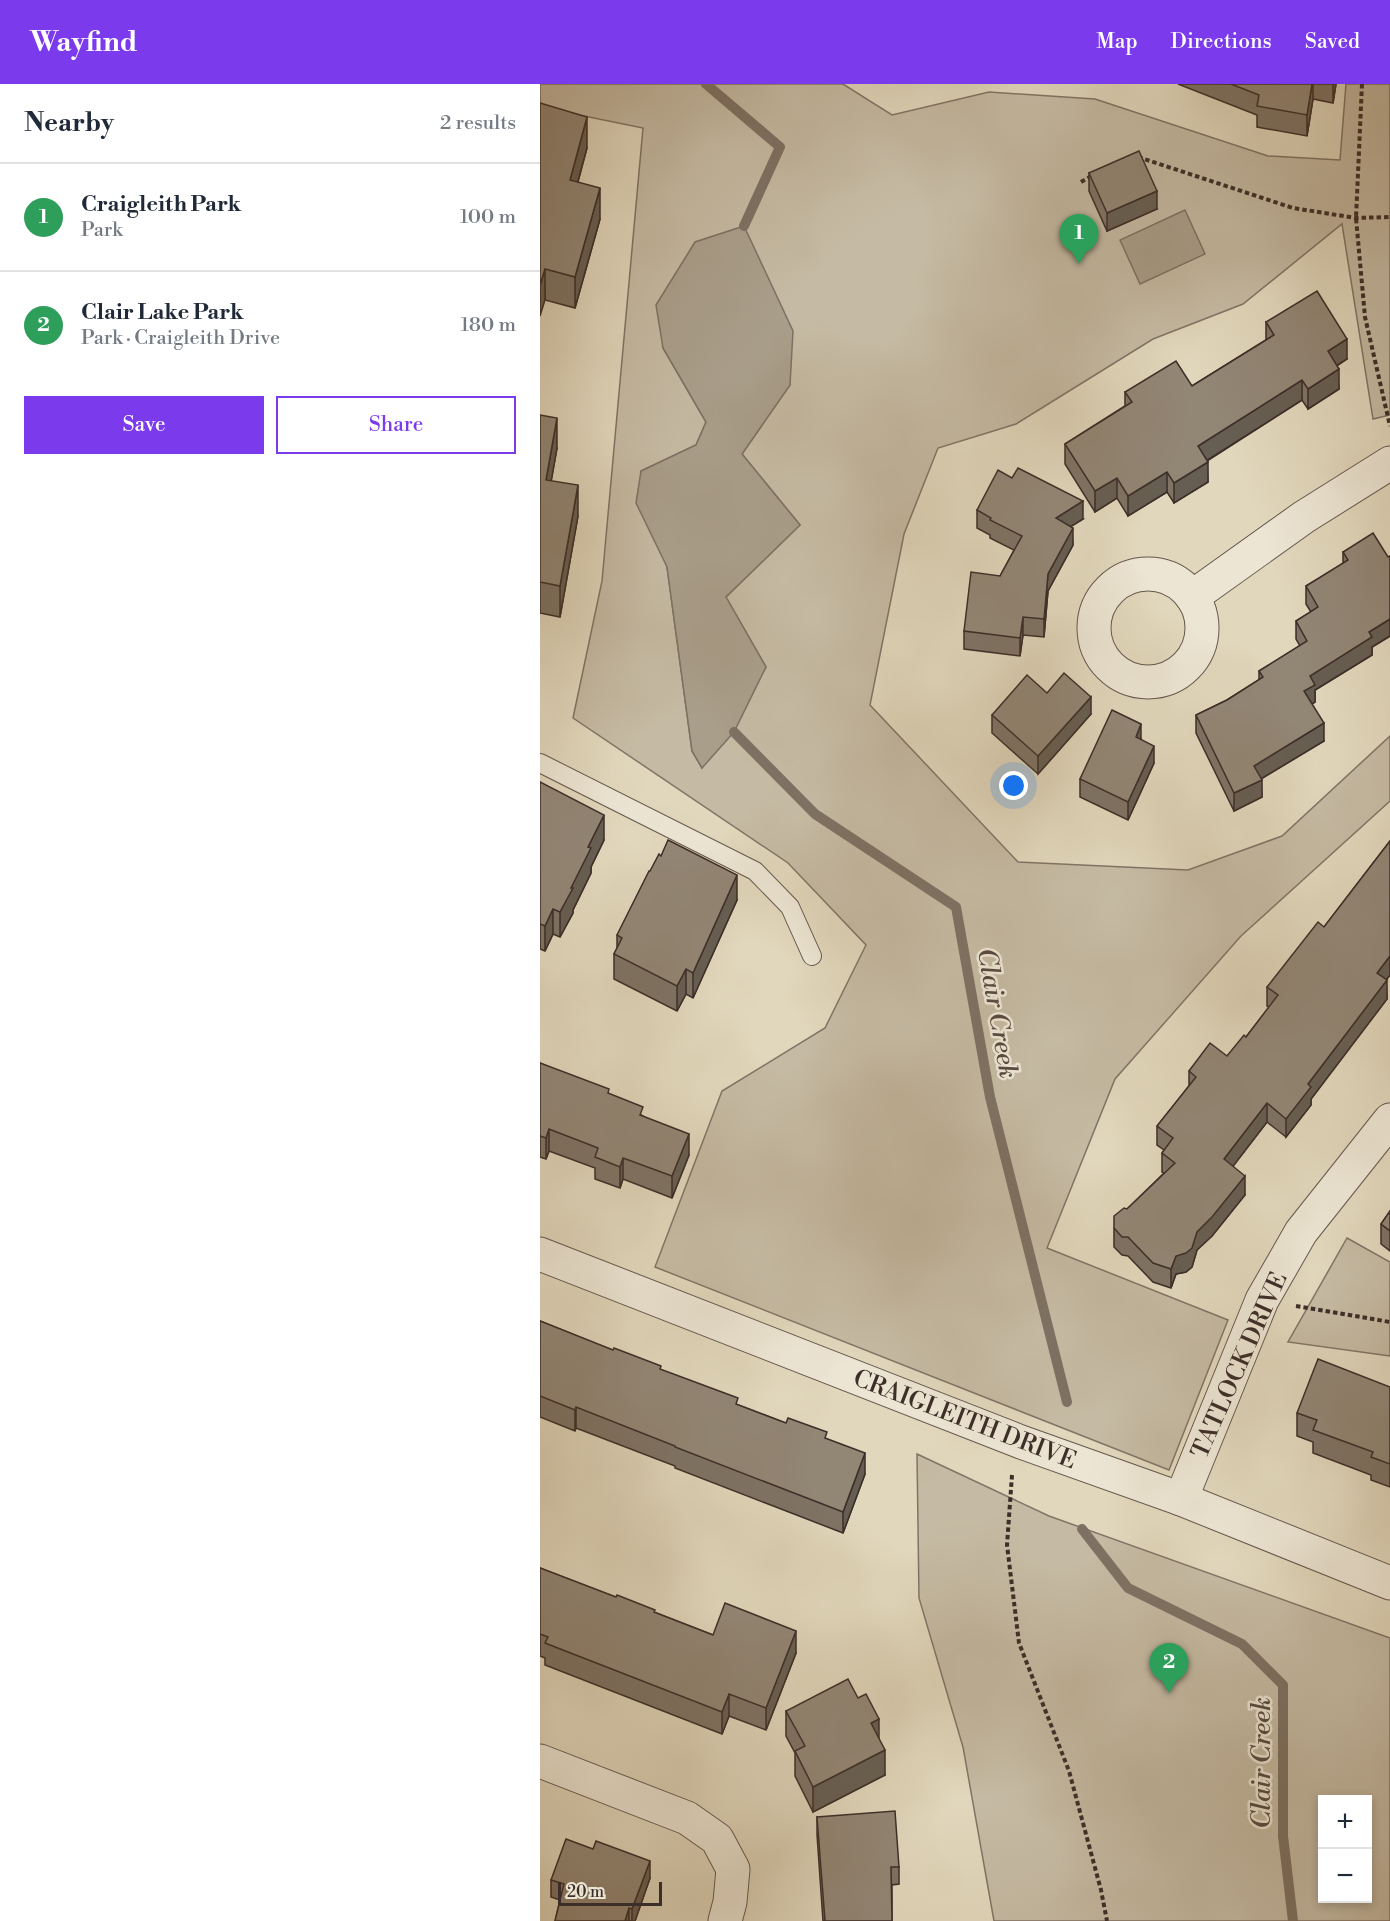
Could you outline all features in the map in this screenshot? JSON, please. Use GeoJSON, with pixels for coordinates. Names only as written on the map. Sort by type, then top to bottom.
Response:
{"type":"FeatureCollection","features":[{"type":"Feature","properties":{"kind":"street"},"geometry":{"type":"LineString","coordinates":[[1192,597],[1304,518],[1390,464]]}},
{"type":"Feature","properties":{"kind":"street","name":"TATLOCK DRIVE"},"geometry":{"type":"LineString","coordinates":[[1181,1499],[1262,1300],[1301,1232],[1390,1120]]}},
{"type":"Feature","properties":{"kind":"street","name":"CRAIGLEITH DRIVE"},"geometry":{"type":"LineString","coordinates":[[540,1254],[1021,1442],[1181,1499],[1390,1583]]}},
{"type":"Feature","properties":{"kind":"street"},"geometry":{"type":"LineString","coordinates":[[540,1761],[687,1818],[717,1839],[733,1869],[730,1902],[725,1921]]}},
{"type":"Feature","properties":{"kind":"lane"},"geometry":{"type":"LineString","coordinates":[[540,763],[755,871],[790,907],[812,956]]}},
{"type":"Feature","properties":{"kind":"path"},"geometry":{"type":"LineString","coordinates":[[1362,84],[1356,218],[1365,317],[1390,426]]}},
{"type":"Feature","properties":{"kind":"path"},"geometry":{"type":"LineString","coordinates":[[1132,155],[1293,208],[1356,218],[1390,218]]}},
{"type":"Feature","properties":{"kind":"path"},"geometry":{"type":"LineString","coordinates":[[1081,182],[1101,171]]}},
{"type":"Feature","properties":{"kind":"path"},"geometry":{"type":"LineString","coordinates":[[1262,1300],[1390,1322]]}},
{"type":"Feature","properties":{"kind":"path"},"geometry":{"type":"LineString","coordinates":[[1021,1442],[1010,1481],[1007,1545],[1019,1643],[1069,1771],[1107,1921]]}},
{"type":"Feature","properties":{"kind":"shaded area"},"geometry":{"type":"Polygon","coordinates":[[[540,84],[843,84],[892,115],[989,92],[1095,99],[1268,156],[1340,160],[1346,84],[1390,84],[1390,415],[1373,419],[1342,224],[1243,304],[1153,339],[1016,424],[938,448],[904,534],[870,705],[1018,862],[1188,870],[1282,836],[1390,736],[1390,801],[1241,936],[1115,1079],[1047,1248],[1228,1320],[1169,1470],[655,1267],[722,1091],[825,1028],[866,945],[788,863],[573,718],[602,581],[643,128],[540,107],[540,84]],[[663,348],[706,422],[696,445],[641,471],[667,567],[692,751],[702,768],[766,667],[726,597],[800,525],[742,454],[790,385],[663,348]]]}},
{"type":"Feature","properties":{"kind":"shaded area"},"geometry":{"type":"Polygon","coordinates":[[[1185,210],[1205,254],[1140,284],[1120,240],[1185,210]]]}},
{"type":"Feature","properties":{"kind":"shaded area"},"geometry":{"type":"Polygon","coordinates":[[[744,226],[793,331],[790,385],[742,454],[800,525],[726,597],[766,667],[734,732],[702,768],[692,751],[667,567],[636,503],[641,471],[696,445],[706,422],[663,348],[656,305],[695,242],[744,226]]]}},
{"type":"Feature","properties":{"kind":"shaded area"},"geometry":{"type":"Polygon","coordinates":[[[1347,1238],[1390,1262],[1390,1356],[1288,1342],[1347,1238]]]}},
{"type":"Feature","properties":{"kind":"shaded area"},"geometry":{"type":"Polygon","coordinates":[[[917,1454],[1049,1516],[1390,1638],[1390,1921],[994,1921],[963,1747],[919,1598],[917,1454]]]}},
{"type":"Feature","properties":{"kind":"building"},"geometry":{"type":"Polygon","coordinates":[[[1231,84],[1312,84],[1307,115],[1257,106],[1259,95],[1231,84]]]}},
{"type":"Feature","properties":{"kind":"building"},"geometry":{"type":"Polygon","coordinates":[[[540,103],[587,117],[570,180],[600,188],[575,277],[545,269],[540,285],[540,103]]]}},
{"type":"Feature","properties":{"kind":"building"},"geometry":{"type":"Polygon","coordinates":[[[1139,151],[1157,191],[1107,213],[1089,173],[1139,151]]]}},
{"type":"Feature","properties":{"kind":"building"},"geometry":{"type":"Polygon","coordinates":[[[1317,291],[1347,339],[1328,351],[1339,369],[1308,389],[1302,380],[1198,446],[1208,462],[1174,483],[1167,472],[1128,496],[1117,478],[1095,491],[1065,444],[1132,402],[1125,392],[1176,361],[1192,386],[1274,335],[1266,322],[1317,291]]]}},
{"type":"Feature","properties":{"kind":"building"},"geometry":{"type":"Polygon","coordinates":[[[540,415],[557,418],[546,480],[578,485],[560,586],[540,582],[540,415]]]}},
{"type":"Feature","properties":{"kind":"building"},"geometry":{"type":"Polygon","coordinates":[[[1018,468],[1083,501],[1056,518],[1073,528],[1048,574],[1044,619],[1023,617],[1020,638],[964,631],[971,572],[1000,576],[1022,536],[990,520],[991,518],[977,510],[998,470],[1012,478],[1018,468]]]}},
{"type":"Feature","properties":{"kind":"building"},"geometry":{"type":"Polygon","coordinates":[[[1373,533],[1388,557],[1390,556],[1390,619],[1369,632],[1372,637],[1310,676],[1315,685],[1304,691],[1324,723],[1254,766],[1262,780],[1234,793],[1196,715],[1227,700],[1263,677],[1259,671],[1307,641],[1296,621],[1318,607],[1306,586],[1348,560],[1343,552],[1373,533]]]}},
{"type":"Feature","properties":{"kind":"building"},"geometry":{"type":"Polygon","coordinates":[[[1064,673],[1091,697],[1038,756],[992,715],[1027,675],[1047,693],[1064,673]]]}},
{"type":"Feature","properties":{"kind":"building"},"geometry":{"type":"Polygon","coordinates":[[[1112,710],[1141,724],[1136,737],[1154,746],[1128,802],[1080,779],[1112,710]]]}},
{"type":"Feature","properties":{"kind":"building"},"geometry":{"type":"Polygon","coordinates":[[[540,782],[604,815],[588,847],[591,848],[571,888],[573,888],[560,912],[553,909],[545,926],[540,924],[540,782]]]}},
{"type":"Feature","properties":{"kind":"building"},"geometry":{"type":"Polygon","coordinates":[[[668,840],[737,875],[693,973],[686,969],[677,986],[614,954],[622,938],[617,935],[649,871],[659,854],[661,856],[668,840]]]}},
{"type":"Feature","properties":{"kind":"building"},"geometry":{"type":"Polygon","coordinates":[[[1390,841],[1390,956],[1377,973],[1387,980],[1308,1084],[1311,1087],[1286,1119],[1267,1103],[1224,1159],[1245,1176],[1197,1232],[1192,1248],[1176,1256],[1171,1269],[1153,1263],[1128,1237],[1122,1237],[1114,1228],[1114,1216],[1124,1208],[1127,1209],[1175,1163],[1162,1153],[1173,1138],[1157,1126],[1196,1077],[1189,1071],[1210,1043],[1227,1056],[1244,1035],[1246,1037],[1278,995],[1267,987],[1318,922],[1324,927],[1390,841]]]}},
{"type":"Feature","properties":{"kind":"building"},"geometry":{"type":"Polygon","coordinates":[[[540,1063],[609,1089],[608,1093],[643,1107],[640,1115],[689,1134],[672,1176],[623,1158],[620,1167],[595,1157],[598,1148],[549,1129],[546,1138],[540,1136],[540,1063]]]}},
{"type":"Feature","properties":{"kind":"building"},"geometry":{"type":"Polygon","coordinates":[[[1390,1211],[1390,1231],[1381,1224],[1390,1211]]]}},
{"type":"Feature","properties":{"kind":"building"},"geometry":{"type":"Polygon","coordinates":[[[540,1321],[661,1366],[660,1369],[738,1398],[736,1404],[786,1423],[788,1418],[827,1432],[825,1438],[865,1453],[843,1512],[576,1407],[575,1410],[540,1396],[540,1321]]]}},
{"type":"Feature","properties":{"kind":"building"},"geometry":{"type":"Polygon","coordinates":[[[1318,1359],[1390,1387],[1390,1464],[1371,1457],[1373,1452],[1313,1430],[1317,1420],[1297,1413],[1318,1359]]]}},
{"type":"Feature","properties":{"kind":"building"},"geometry":{"type":"Polygon","coordinates":[[[540,1568],[616,1597],[617,1595],[713,1635],[725,1603],[796,1631],[766,1708],[729,1694],[722,1712],[545,1643],[548,1637],[540,1634],[540,1568]]]}},
{"type":"Feature","properties":{"kind":"building"},"geometry":{"type":"Polygon","coordinates":[[[848,1679],[858,1698],[866,1694],[879,1719],[871,1723],[885,1750],[813,1787],[795,1751],[805,1746],[786,1711],[848,1679]]]}},
{"type":"Feature","properties":{"kind":"building"},"geometry":{"type":"Polygon","coordinates":[[[895,1811],[899,1867],[891,1867],[892,1921],[825,1921],[817,1817],[895,1811]]]}},
{"type":"Feature","properties":{"kind":"building"},"geometry":{"type":"Polygon","coordinates":[[[566,1839],[593,1849],[596,1841],[650,1861],[632,1909],[629,1908],[625,1921],[555,1921],[564,1884],[551,1880],[566,1839]]]}},
{"type":"Feature","properties":{"kind":"waterway","name":"Clair Creek"},"geometry":{"type":"LineString","coordinates":[[706,84],[780,147],[744,226]]}},
{"type":"Feature","properties":{"kind":"waterway","name":"Clair Creek"},"geometry":{"type":"LineString","coordinates":[[734,732],[815,814],[956,907],[990,1097],[1067,1402]]}},
{"type":"Feature","properties":{"kind":"waterway","name":"Clair Creek"},"geometry":{"type":"LineString","coordinates":[[1082,1529],[1128,1588],[1242,1644],[1283,1685],[1283,1836],[1293,1921]]}},
{"type":"Feature","properties":{"kind":"place","name":"Craigleith Park"},"geometry":{"type":"Point","coordinates":[1079,264]}},
{"type":"Feature","properties":{"kind":"place","name":"Clair Lake Park"},"geometry":{"type":"Point","coordinates":[1169,1693]}}]}
